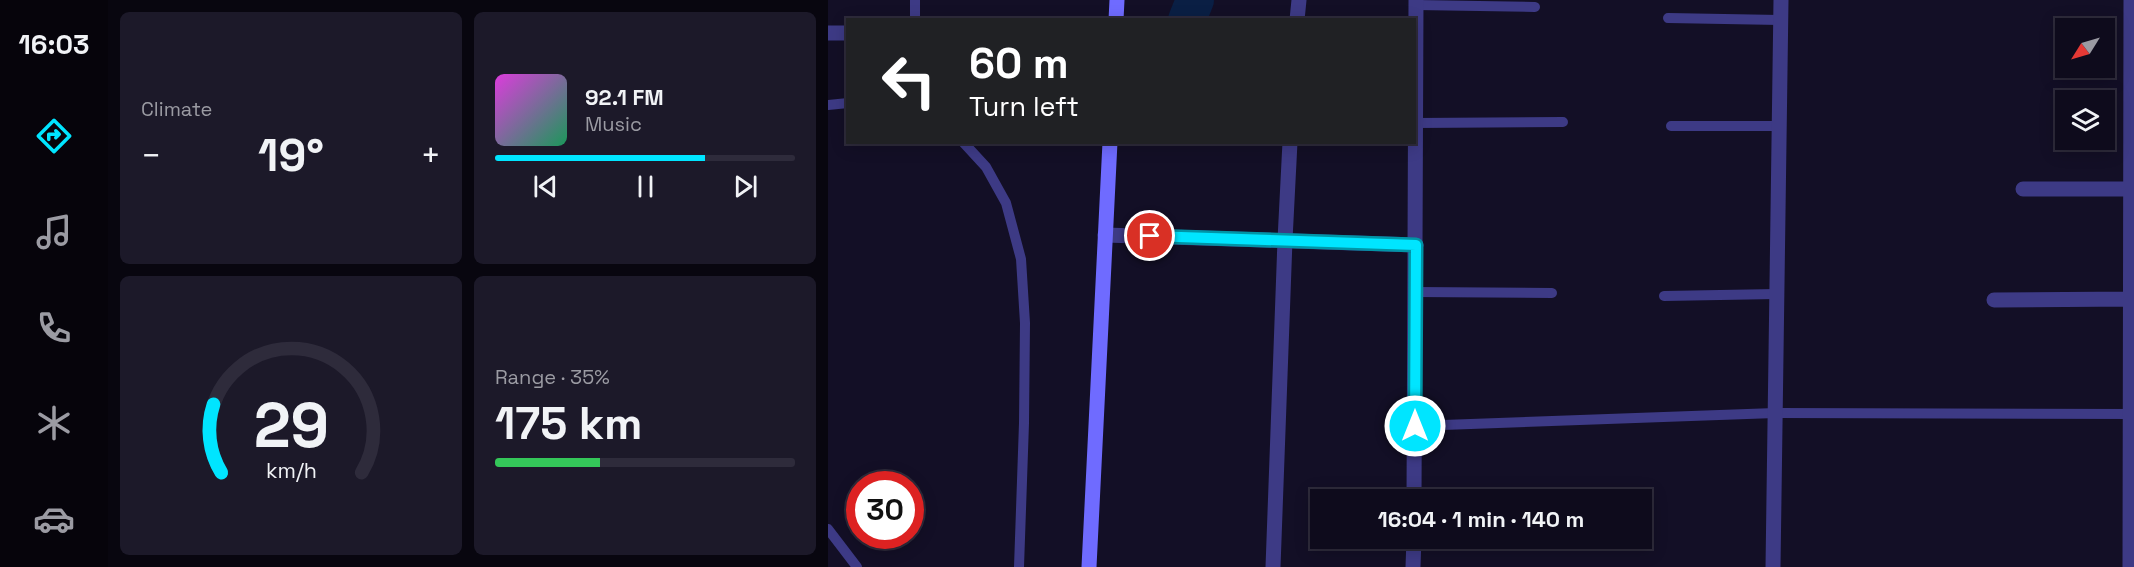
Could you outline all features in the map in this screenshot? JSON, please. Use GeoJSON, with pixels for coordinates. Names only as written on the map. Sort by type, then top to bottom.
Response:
{"type":"FeatureCollection","features":[{"type":"Feature","properties":{"kind":"street"},"geometry":{"type":"LineString","coordinates":[[1116,18],[1117,0]]}},
{"type":"Feature","properties":{"kind":"street"},"geometry":{"type":"LineString","coordinates":[[1298,18],[1299,0]]}},
{"type":"Feature","properties":{"kind":"street"},"geometry":{"type":"LineString","coordinates":[[1773,567],[1781,0]]}},
{"type":"Feature","properties":{"kind":"street"},"geometry":{"type":"LineString","coordinates":[[2130,567],[2132,0]]}},
{"type":"Feature","properties":{"kind":"street"},"geometry":{"type":"LineString","coordinates":[[1414,489],[1416,2]]}},
{"type":"Feature","properties":{"kind":"street"},"geometry":{"type":"LineString","coordinates":[[828,33],[846,33]]}},
{"type":"Feature","properties":{"kind":"street"},"geometry":{"type":"LineString","coordinates":[[1089,567],[1110,144]]}},
{"type":"Feature","properties":{"kind":"street"},"geometry":{"type":"LineString","coordinates":[[1273,567],[1290,144]]}},
{"type":"Feature","properties":{"kind":"street"},"geometry":{"type":"LineString","coordinates":[[2022,189],[2131,189]]}},
{"type":"Feature","properties":{"kind":"street"},"geometry":{"type":"LineString","coordinates":[[1105,235],[1416,245]]}},
{"type":"Feature","properties":{"kind":"street"},"geometry":{"type":"LineString","coordinates":[[1994,300],[2131,299]]}},
{"type":"Feature","properties":{"kind":"street"},"geometry":{"type":"LineString","coordinates":[[1413,567],[1414,549]]}},
{"type":"Feature","properties":{"kind":"lane"},"geometry":{"type":"LineString","coordinates":[[915,0],[915,18]]}},
{"type":"Feature","properties":{"kind":"lane"},"geometry":{"type":"LineString","coordinates":[[1416,2],[1535,7]]}},
{"type":"Feature","properties":{"kind":"lane"},"geometry":{"type":"LineString","coordinates":[[1668,18],[1781,20]]}},
{"type":"Feature","properties":{"kind":"lane"},"geometry":{"type":"LineString","coordinates":[[828,105],[846,103]]}},
{"type":"Feature","properties":{"kind":"lane"},"geometry":{"type":"LineString","coordinates":[[1416,123],[1563,122]]}},
{"type":"Feature","properties":{"kind":"lane"},"geometry":{"type":"LineString","coordinates":[[1671,126],[1780,126]]}},
{"type":"Feature","properties":{"kind":"lane"},"geometry":{"type":"LineString","coordinates":[[965,144],[986,167],[1006,203],[1020,259],[1025,334],[1019,567]]}},
{"type":"Feature","properties":{"kind":"lane"},"geometry":{"type":"LineString","coordinates":[[1415,292],[1552,293]]}},
{"type":"Feature","properties":{"kind":"lane"},"geometry":{"type":"LineString","coordinates":[[1664,296],[1776,294]]}},
{"type":"Feature","properties":{"kind":"lane"},"geometry":{"type":"LineString","coordinates":[[1415,426],[1775,413],[2132,414]]}},
{"type":"Feature","properties":{"kind":"lane"},"geometry":{"type":"LineString","coordinates":[[828,528],[857,567]]}},
{"type":"Feature","properties":{"kind":"waterway"},"geometry":{"type":"LineString","coordinates":[[1188,18],[1195,0]]}},
{"type":"Feature","properties":{"kind":"route"},"geometry":{"type":"LineString","coordinates":[[1150,236],[1416,245],[1415,426]]}}]}
